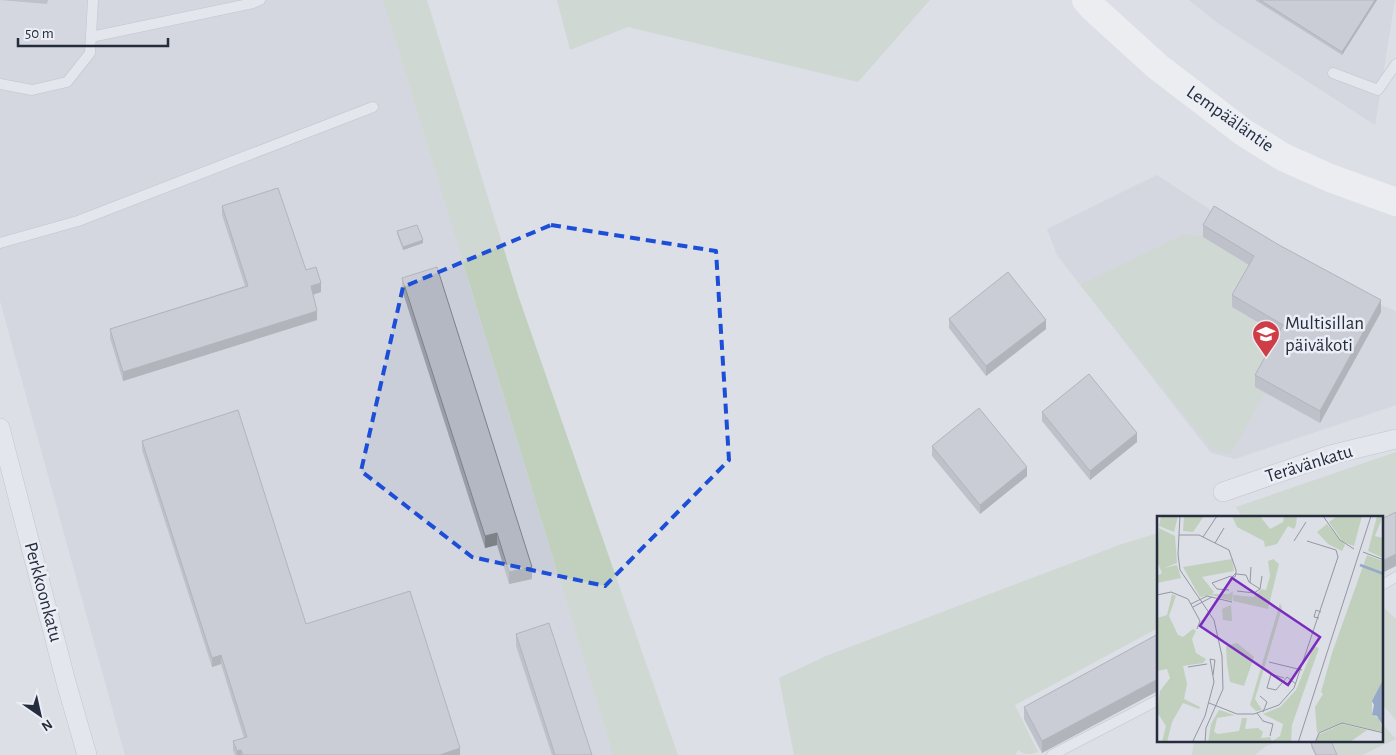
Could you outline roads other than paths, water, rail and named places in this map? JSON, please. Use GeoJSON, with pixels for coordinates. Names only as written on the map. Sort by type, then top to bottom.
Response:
{"type":"FeatureCollection","features":[{"type":"Feature","properties":{"kind":"main road","name":"Lempääläntie"},"geometry":{"type":"LineString","coordinates":[[1086,0],[1158,67],[1243,132],[1291,160],[1330,178],[1396,202]]}},
{"type":"Feature","properties":{"kind":"street","name":"Perkkoonkatu"},"geometry":{"type":"LineString","coordinates":[[0,428],[66,682],[87,755]]}},
{"type":"Feature","properties":{"kind":"street","name":"Terävänkatu"},"geometry":{"type":"LineString","coordinates":[[1223,492],[1330,455],[1396,439]]}},
{"type":"Feature","properties":{"kind":"lane"},"geometry":{"type":"LineString","coordinates":[[0,84],[32,90],[67,82],[90,53],[93,0]]}},
{"type":"Feature","properties":{"kind":"lane"},"geometry":{"type":"LineString","coordinates":[[91,37],[253,4],[260,0]]}},
{"type":"Feature","properties":{"kind":"lane"},"geometry":{"type":"LineString","coordinates":[[1332,72],[1378,90],[1396,64]]}},
{"type":"Feature","properties":{"kind":"lane"},"geometry":{"type":"LineString","coordinates":[[0,243],[78,221],[373,107]]}},
{"type":"Feature","properties":{"kind":"lane"},"geometry":{"type":"LineString","coordinates":[[1052,755],[1157,701]]}},
{"type":"Feature","properties":{"kind":"place","name":"Multisillan päiväkoti"},"geometry":{"type":"Point","coordinates":[1266,358]}}]}
